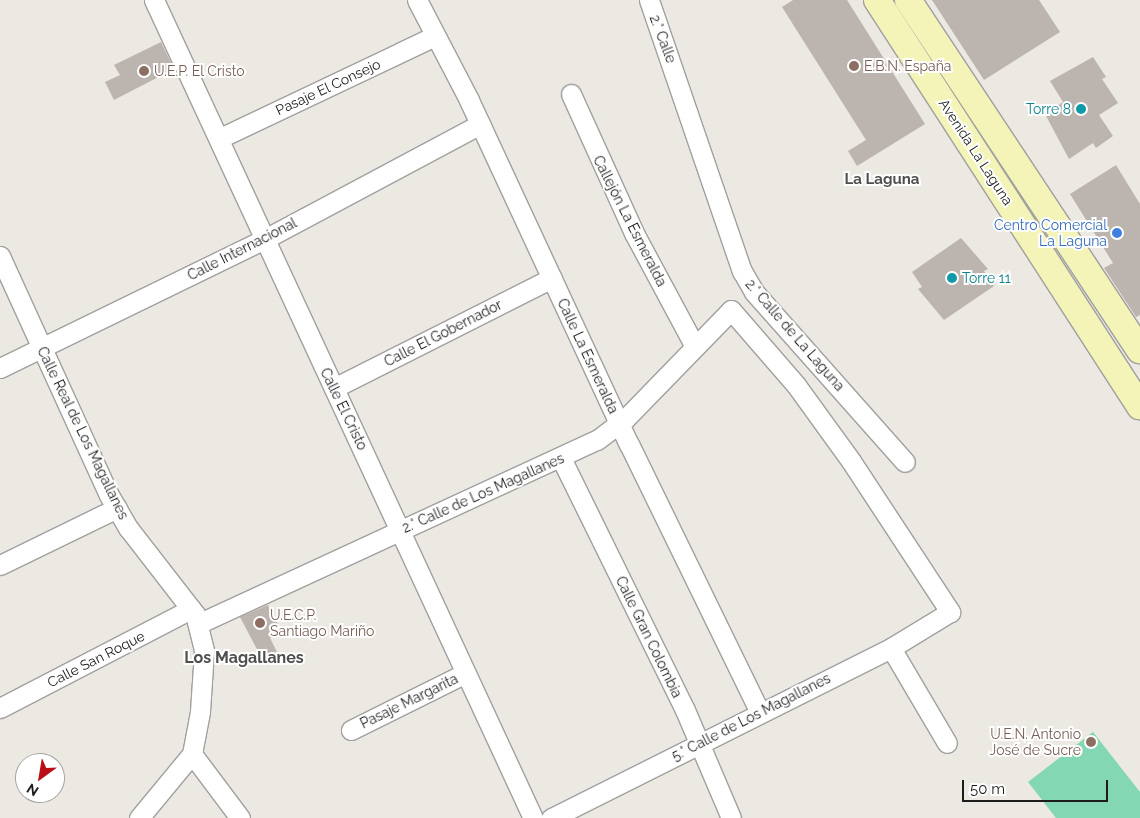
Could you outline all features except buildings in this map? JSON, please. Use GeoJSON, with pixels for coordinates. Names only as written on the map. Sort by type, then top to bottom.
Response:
{"type":"FeatureCollection","features":[{"type":"Feature","properties":{"kind":"street","name":"Calle El Cristo"},"geometry":{"type":"LineString","coordinates":[[154,0],[220,138],[533,818]]}},
{"type":"Feature","properties":{"kind":"street","name":"Calle La Esmeralda"},"geometry":{"type":"LineString","coordinates":[[417,0],[480,124],[620,424],[760,712]]}},
{"type":"Feature","properties":{"kind":"street","name":"2.° Calle"},"geometry":{"type":"LineString","coordinates":[[649,0],[678,77]]}},
{"type":"Feature","properties":{"kind":"street","name":"Avenida La Laguna"},"geometry":{"type":"LineString","coordinates":[[877,0],[1140,406]]}},
{"type":"Feature","properties":{"kind":"street","name":"Avenida La Laguna"},"geometry":{"type":"LineString","coordinates":[[908,0],[1140,350]]}},
{"type":"Feature","properties":{"kind":"street","name":"Pasaje El Consejo"},"geometry":{"type":"LineString","coordinates":[[220,138],[435,36]]}},
{"type":"Feature","properties":{"kind":"street","name":"2.° Calle de La Laguna"},"geometry":{"type":"LineString","coordinates":[[678,77],[742,271],[754,292],[905,462]]}},
{"type":"Feature","properties":{"kind":"street","name":"Callejón La Esmeralda"},"geometry":{"type":"LineString","coordinates":[[571,94],[634,233],[694,345]]}},
{"type":"Feature","properties":{"kind":"street","name":"Calle Internacional"},"geometry":{"type":"LineString","coordinates":[[0,368],[265,238],[480,124]]}},
{"type":"Feature","properties":{"kind":"street","name":"Calle Real de Los Magallanes"},"geometry":{"type":"LineString","coordinates":[[0,256],[117,508],[129,529],[195,617],[203,660],[200,712],[192,754]]}},
{"type":"Feature","properties":{"kind":"street","name":"Calle El Gobernador"},"geometry":{"type":"LineString","coordinates":[[334,388],[552,278]]}},
{"type":"Feature","properties":{"kind":"street","name":"2.° Calle de Los Magallanes"},"geometry":{"type":"LineString","coordinates":[[195,617],[561,458],[620,424],[694,345],[731,310],[796,385],[851,461],[950,612]]}},
{"type":"Feature","properties":{"kind":"street","name":"Calle Gran Colombia"},"geometry":{"type":"LineString","coordinates":[[561,458],[699,743],[731,818]]}},
{"type":"Feature","properties":{"kind":"street"},"geometry":{"type":"LineString","coordinates":[[0,566],[117,508]]}},
{"type":"Feature","properties":{"kind":"street","name":"5.° Calle de Los Magallanes"},"geometry":{"type":"LineString","coordinates":[[551,818],[891,648],[950,612]]}},
{"type":"Feature","properties":{"kind":"street","name":"Calle San Roque"},"geometry":{"type":"LineString","coordinates":[[0,708],[195,617]]}},
{"type":"Feature","properties":{"kind":"street"},"geometry":{"type":"LineString","coordinates":[[891,648],[947,743]]}},
{"type":"Feature","properties":{"kind":"street","name":"Pasaje Margarita"},"geometry":{"type":"LineString","coordinates":[[351,730],[466,673]]}},
{"type":"Feature","properties":{"kind":"street"},"geometry":{"type":"LineString","coordinates":[[139,818],[192,754],[240,818]]}},
{"type":"Feature","properties":{"kind":"green space"},"geometry":{"type":"Polygon","coordinates":[[[1093,732],[1140,792],[1140,818],[1056,818],[1028,782],[1093,732]]]}},
{"type":"Feature","properties":{"kind":"place","name":"E.B.N. España"},"geometry":{"type":"Point","coordinates":[854,66]}},
{"type":"Feature","properties":{"kind":"place","name":"U.E.P. El Cristo"},"geometry":{"type":"Point","coordinates":[144,71]}},
{"type":"Feature","properties":{"kind":"place","name":"Torre 8"},"geometry":{"type":"Point","coordinates":[1081,109]}},
{"type":"Feature","properties":{"kind":"place","name":"Centro Comercial La Laguna"},"geometry":{"type":"Point","coordinates":[1117,233]}},
{"type":"Feature","properties":{"kind":"place","name":"Torre 11"},"geometry":{"type":"Point","coordinates":[952,278]}},
{"type":"Feature","properties":{"kind":"place","name":"U.E.C.P. Santiago Mariño"},"geometry":{"type":"Point","coordinates":[260,623]}},
{"type":"Feature","properties":{"kind":"place","name":"U.E.N. Antonio José de Sucre"},"geometry":{"type":"Point","coordinates":[1091,742]}},
{"type":"Feature","properties":{"kind":"district","name":"La Laguna"},"geometry":{"type":"Point","coordinates":[882,180]}},
{"type":"Feature","properties":{"kind":"district","name":"Los Magallanes"},"geometry":{"type":"Point","coordinates":[244,658]}}]}
